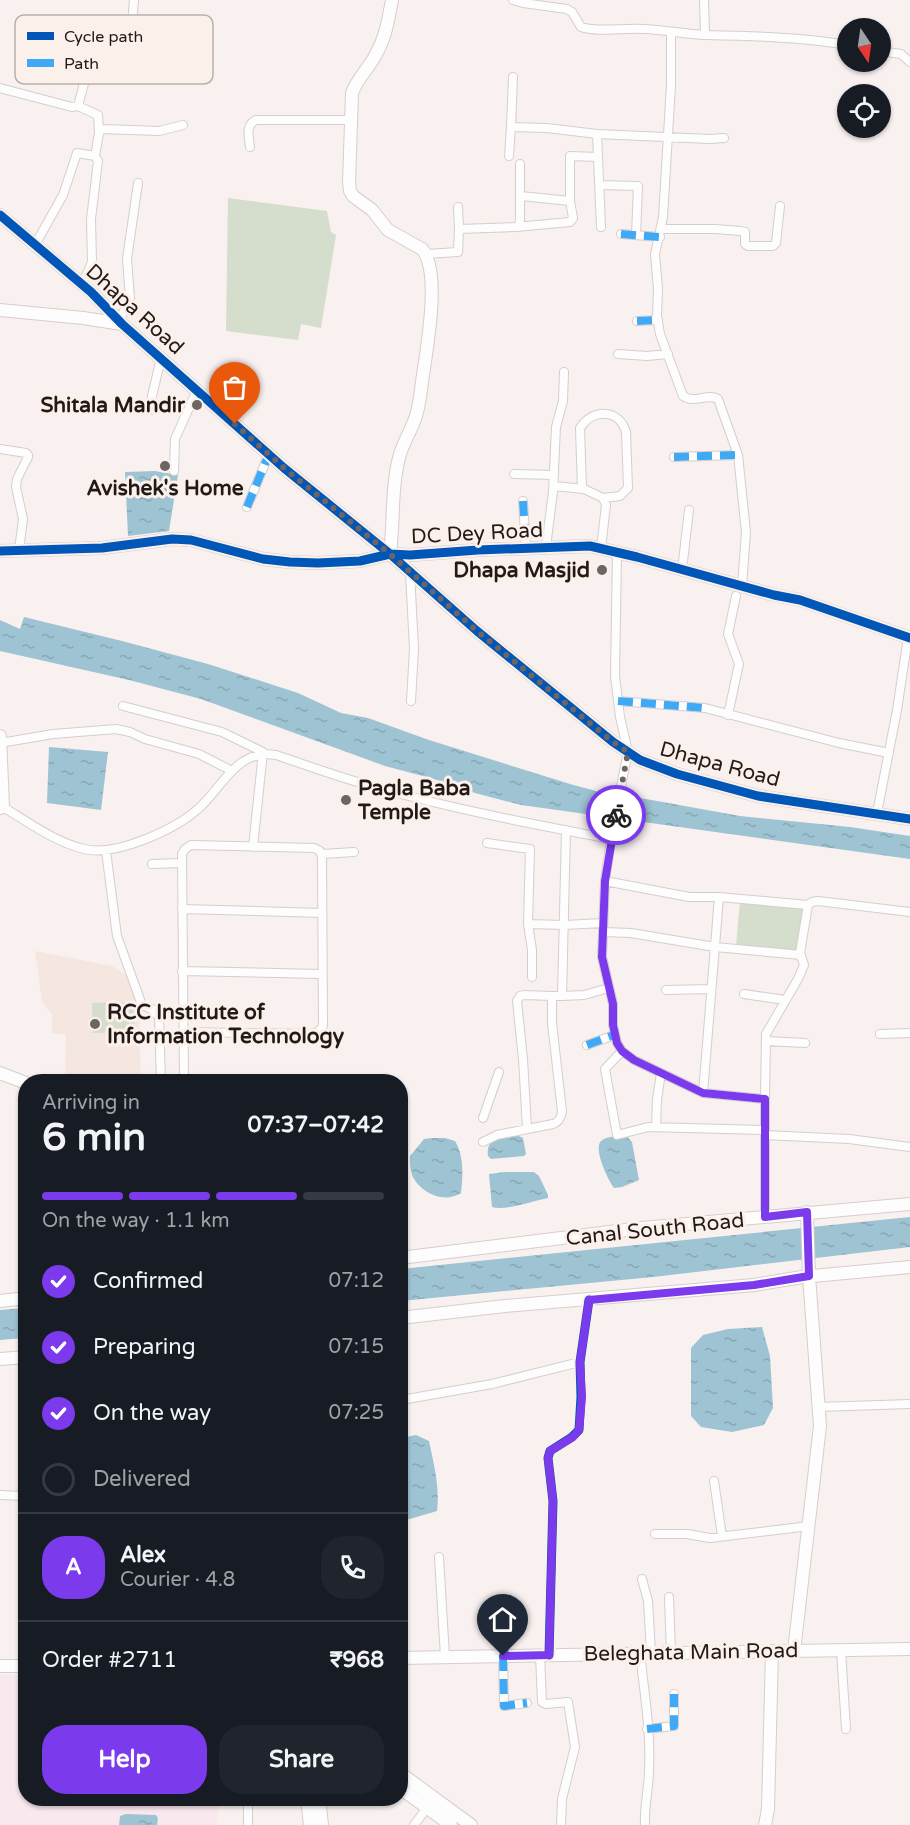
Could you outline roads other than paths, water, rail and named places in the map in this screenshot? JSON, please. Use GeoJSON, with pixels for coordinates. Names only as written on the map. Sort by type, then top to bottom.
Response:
{"type":"FeatureCollection","features":[{"type":"Feature","properties":{"kind":"street"},"geometry":{"type":"LineString","coordinates":[[133,15],[134,0]]}},
{"type":"Feature","properties":{"kind":"street"},"geometry":{"type":"LineString","coordinates":[[390,554],[400,454],[416,415],[431,320],[430,271],[426,254],[417,246],[388,230],[372,210],[353,196],[350,191],[350,120],[355,83],[374,58],[386,33],[392,0]]}},
{"type":"Feature","properties":{"kind":"street"},"geometry":{"type":"LineString","coordinates":[[513,0],[560,4],[572,12],[581,27],[590,30],[645,29],[671,33],[769,37],[837,43]]}},
{"type":"Feature","properties":{"kind":"street"},"geometry":{"type":"LineString","coordinates":[[704,0],[705,35]]}},
{"type":"Feature","properties":{"kind":"street"},"geometry":{"type":"LineString","coordinates":[[671,33],[671,85],[661,233],[655,254],[658,289],[657,320],[681,392],[686,399],[711,396],[718,399],[738,455],[746,532],[739,591],[728,634],[740,664],[728,714]]}},
{"type":"Feature","properties":{"kind":"street"},"geometry":{"type":"LineString","coordinates":[[891,53],[901,54],[910,62]]}},
{"type":"Feature","properties":{"kind":"street"},"geometry":{"type":"LineString","coordinates":[[509,156],[513,76]]}},
{"type":"Feature","properties":{"kind":"street"},"geometry":{"type":"LineString","coordinates":[[78,106],[84,84]]}},
{"type":"Feature","properties":{"kind":"street"},"geometry":{"type":"LineString","coordinates":[[0,88],[72,107],[78,106],[98,115],[99,133],[95,156],[98,167],[91,219],[92,261],[81,284]]}},
{"type":"Feature","properties":{"kind":"street"},"geometry":{"type":"LineString","coordinates":[[250,147],[249,126],[256,120],[350,120]]}},
{"type":"Feature","properties":{"kind":"street"},"geometry":{"type":"LineString","coordinates":[[99,133],[102,129],[159,131],[183,124]]}},
{"type":"Feature","properties":{"kind":"street"},"geometry":{"type":"LineString","coordinates":[[511,127],[547,128],[597,134],[724,138]]}},
{"type":"Feature","properties":{"kind":"street"},"geometry":{"type":"LineString","coordinates":[[597,134],[601,227]]}},
{"type":"Feature","properties":{"kind":"street"},"geometry":{"type":"LineString","coordinates":[[35,245],[63,195],[77,153],[95,156]]}},
{"type":"Feature","properties":{"kind":"street"},"geometry":{"type":"LineString","coordinates":[[459,229],[570,222],[573,218],[570,201],[570,156],[598,157]]}},
{"type":"Feature","properties":{"kind":"street"},"geometry":{"type":"LineString","coordinates":[[516,227],[520,220],[520,164]]}},
{"type":"Feature","properties":{"kind":"street"},"geometry":{"type":"LineString","coordinates":[[0,310],[121,323],[130,298],[127,259],[138,183]]}},
{"type":"Feature","properties":{"kind":"street"},"geometry":{"type":"LineString","coordinates":[[600,185],[638,186],[636,235]]}},
{"type":"Feature","properties":{"kind":"street"},"geometry":{"type":"LineString","coordinates":[[521,196],[570,201]]}},
{"type":"Feature","properties":{"kind":"street"},"geometry":{"type":"LineString","coordinates":[[621,234],[715,229],[741,231],[745,232],[748,246],[773,246],[776,243],[780,206]]}},
{"type":"Feature","properties":{"kind":"street"},"geometry":{"type":"LineString","coordinates":[[426,254],[458,252],[458,207]]}},
{"type":"Feature","properties":{"kind":"street","name":"Dhapa Road"},"geometry":{"type":"LineString","coordinates":[[0,215],[81,284],[121,323],[269,454],[390,554],[477,631],[613,742],[640,760],[677,774],[758,796],[910,819]]}},
{"type":"Feature","properties":{"kind":"street"},"geometry":{"type":"LineString","coordinates":[[637,321],[657,320]]}},
{"type":"Feature","properties":{"kind":"street"},"geometry":{"type":"LineString","coordinates":[[618,354],[636,356],[668,354]]}},
{"type":"Feature","properties":{"kind":"street"},"geometry":{"type":"LineString","coordinates":[[151,410],[161,358]]}},
{"type":"Feature","properties":{"kind":"street"},"geometry":{"type":"LineString","coordinates":[[546,547],[554,486],[556,427],[563,400],[564,372]]}},
{"type":"Feature","properties":{"kind":"street"},"geometry":{"type":"LineString","coordinates":[[174,471],[175,439],[197,390]]}},
{"type":"Feature","properties":{"kind":"street"},"geometry":{"type":"LineString","coordinates":[[554,486],[582,489],[603,498],[620,496],[627,488],[626,432],[624,425],[617,417],[608,414],[594,416],[585,420],[580,428],[582,489]]}},
{"type":"Feature","properties":{"kind":"street"},"geometry":{"type":"LineString","coordinates":[[0,449],[28,455],[17,479],[16,487],[23,519],[19,550]]}},
{"type":"Feature","properties":{"kind":"street"},"geometry":{"type":"LineString","coordinates":[[247,507],[269,454]]}},
{"type":"Feature","properties":{"kind":"street"},"geometry":{"type":"LineString","coordinates":[[674,457],[738,455]]}},
{"type":"Feature","properties":{"kind":"street"},"geometry":{"type":"LineString","coordinates":[[514,474],[554,475]]}},
{"type":"Feature","properties":{"kind":"street"},"geometry":{"type":"LineString","coordinates":[[601,548],[606,505],[603,498]]}},
{"type":"Feature","properties":{"kind":"street"},"geometry":{"type":"LineString","coordinates":[[523,501],[526,548]]}},
{"type":"Feature","properties":{"kind":"street"},"geometry":{"type":"LineString","coordinates":[[682,570],[689,510]]}},
{"type":"Feature","properties":{"kind":"street","name":"DC Dey Road"},"geometry":{"type":"LineString","coordinates":[[0,550],[112,547],[172,539],[191,540],[263,559],[290,562],[360,561],[390,554],[590,546],[682,570],[739,591],[800,600],[909,638]]}},
{"type":"Feature","properties":{"kind":"street"},"geometry":{"type":"LineString","coordinates":[[617,552],[615,676],[620,717],[628,752],[613,825],[605,881],[602,957],[613,1004],[614,1035],[622,1051],[634,1060],[703,1093],[765,1099]]}},
{"type":"Feature","properties":{"kind":"street"},"geometry":{"type":"LineString","coordinates":[[410,572],[414,650],[411,701]]}},
{"type":"Feature","properties":{"kind":"street"},"geometry":{"type":"LineString","coordinates":[[877,813],[909,638]]}},
{"type":"Feature","properties":{"kind":"street"},"geometry":{"type":"LineString","coordinates":[[618,701],[705,708],[888,753]]}},
{"type":"Feature","properties":{"kind":"street"},"geometry":{"type":"LineString","coordinates":[[123,706],[222,732],[264,752],[376,788],[495,816],[611,839]]}},
{"type":"Feature","properties":{"kind":"street"},"geometry":{"type":"LineString","coordinates":[[0,742],[53,734],[123,729],[145,740],[199,754],[232,771]]}},
{"type":"Feature","properties":{"kind":"street"},"geometry":{"type":"LineString","coordinates":[[0,736],[2,807],[68,845],[87,850],[105,851],[145,841],[198,810],[241,762],[252,755],[264,752]]}},
{"type":"Feature","properties":{"kind":"street"},"geometry":{"type":"LineString","coordinates":[[253,847],[264,752]]}},
{"type":"Feature","properties":{"kind":"street"},"geometry":{"type":"LineString","coordinates":[[562,996],[566,830]]}},
{"type":"Feature","properties":{"kind":"street"},"geometry":{"type":"LineString","coordinates":[[487,843],[530,849],[528,924],[532,977]]}},
{"type":"Feature","properties":{"kind":"street"},"geometry":{"type":"LineString","coordinates":[[183,1032],[311,1034],[318,1032],[323,1026],[322,854],[320,850],[191,845],[185,849],[182,854],[182,971],[183,1032],[184,1074]]}},
{"type":"Feature","properties":{"kind":"street"},"geometry":{"type":"LineString","coordinates":[[105,851],[114,920],[121,948],[142,1005],[152,1009],[159,1017],[161,1074]]}},
{"type":"Feature","properties":{"kind":"street"},"geometry":{"type":"LineString","coordinates":[[322,854],[354,852]]}},
{"type":"Feature","properties":{"kind":"street"},"geometry":{"type":"LineString","coordinates":[[152,864],[182,863]]}},
{"type":"Feature","properties":{"kind":"street"},"geometry":{"type":"LineString","coordinates":[[605,881],[690,897],[719,897],[808,906]]}},
{"type":"Feature","properties":{"kind":"street"},"geometry":{"type":"LineString","coordinates":[[703,1093],[719,897]]}},
{"type":"Feature","properties":{"kind":"street"},"geometry":{"type":"LineString","coordinates":[[765,1217],[766,1034],[804,964],[801,955],[808,906],[818,901],[910,912]]}},
{"type":"Feature","properties":{"kind":"street"},"geometry":{"type":"LineString","coordinates":[[182,909],[322,913]]}},
{"type":"Feature","properties":{"kind":"street"},"geometry":{"type":"LineString","coordinates":[[528,924],[603,928],[715,947],[801,955]]}},
{"type":"Feature","properties":{"kind":"street"},"geometry":{"type":"LineString","coordinates":[[182,971],[321,974]]}},
{"type":"Feature","properties":{"kind":"street"},"geometry":{"type":"LineString","coordinates":[[527,1128],[517,1001],[520,996],[524,995],[584,995],[609,988]]}},
{"type":"Feature","properties":{"kind":"street"},"geometry":{"type":"LineString","coordinates":[[666,990],[711,988]]}},
{"type":"Feature","properties":{"kind":"street"},"geometry":{"type":"LineString","coordinates":[[744,994],[785,1000]]}},
{"type":"Feature","properties":{"kind":"street"},"geometry":{"type":"LineString","coordinates":[[483,1142],[497,1135],[553,1124],[561,1117],[552,1023],[552,996]]}},
{"type":"Feature","properties":{"kind":"street"},"geometry":{"type":"LineString","coordinates":[[880,1034],[910,1033]]}},
{"type":"Feature","properties":{"kind":"street"},"geometry":{"type":"LineString","coordinates":[[587,1045],[614,1035]]}},
{"type":"Feature","properties":{"kind":"street"},"geometry":{"type":"LineString","coordinates":[[766,1041],[805,1043]]}},
{"type":"Feature","properties":{"kind":"street"},"geometry":{"type":"LineString","coordinates":[[622,1051],[605,1069],[616,1135],[648,1126],[765,1132],[910,1147]]}},
{"type":"Feature","properties":{"kind":"street"},"geometry":{"type":"LineString","coordinates":[[483,1118],[499,1072]]}},
{"type":"Feature","properties":{"kind":"street"},"geometry":{"type":"LineString","coordinates":[[0,1073],[18,1080]]}},
{"type":"Feature","properties":{"kind":"street"},"geometry":{"type":"LineString","coordinates":[[656,1127],[661,1073]]}},
{"type":"Feature","properties":{"kind":"street","name":"Canal South Road"},"geometry":{"type":"LineString","coordinates":[[408,1257],[642,1228],[910,1204]]}},
{"type":"Feature","properties":{"kind":"street"},"geometry":{"type":"LineString","coordinates":[[794,1651],[820,1426],[809,1276],[807,1212]]}},
{"type":"Feature","properties":{"kind":"street"},"geometry":{"type":"LineString","coordinates":[[408,1317],[505,1306],[754,1285],[809,1276],[910,1267]]}},
{"type":"Feature","properties":{"kind":"street"},"geometry":{"type":"LineString","coordinates":[[0,1301],[18,1299]]}},
{"type":"Feature","properties":{"kind":"street"},"geometry":{"type":"LineString","coordinates":[[561,1825],[562,1799],[575,1747],[568,1702],[546,1704],[542,1702],[553,1501],[548,1458],[550,1451],[573,1437],[579,1430],[582,1397],[580,1362],[589,1300]]}},
{"type":"Feature","properties":{"kind":"street"},"geometry":{"type":"LineString","coordinates":[[0,1359],[18,1358]]}},
{"type":"Feature","properties":{"kind":"street"},"geometry":{"type":"LineString","coordinates":[[408,1399],[492,1384],[580,1362]]}},
{"type":"Feature","properties":{"kind":"street"},"geometry":{"type":"LineString","coordinates":[[818,1407],[910,1404]]}},
{"type":"Feature","properties":{"kind":"street"},"geometry":{"type":"LineString","coordinates":[[714,1481],[722,1536]]}},
{"type":"Feature","properties":{"kind":"street"},"geometry":{"type":"LineString","coordinates":[[0,1495],[18,1496]]}},
{"type":"Feature","properties":{"kind":"street"},"geometry":{"type":"LineString","coordinates":[[655,1534],[687,1534],[710,1538],[809,1526]]}},
{"type":"Feature","properties":{"kind":"street"},"geometry":{"type":"LineString","coordinates":[[439,1557],[445,1657]]}},
{"type":"Feature","properties":{"kind":"street"},"geometry":{"type":"LineString","coordinates":[[642,1580],[648,1601],[646,1653],[649,1769],[645,1825]]}},
{"type":"Feature","properties":{"kind":"street"},"geometry":{"type":"LineString","coordinates":[[669,1597],[671,1653]]}},
{"type":"Feature","properties":{"kind":"street"},"geometry":{"type":"LineString","coordinates":[[500,1603],[504,1656],[504,1706],[527,1703]]}},
{"type":"Feature","properties":{"kind":"street","name":"Beleghata Main Road"},"geometry":{"type":"LineString","coordinates":[[408,1658],[910,1649]]}},
{"type":"Feature","properties":{"kind":"street"},"geometry":{"type":"LineString","coordinates":[[841,1650],[846,1729]]}},
{"type":"Feature","properties":{"kind":"street"},"geometry":{"type":"LineString","coordinates":[[765,1825],[768,1809],[772,1651]]}},
{"type":"Feature","properties":{"kind":"street"},"geometry":{"type":"LineString","coordinates":[[0,1666],[18,1666]]}},
{"type":"Feature","properties":{"kind":"street"},"geometry":{"type":"LineString","coordinates":[[647,1729],[674,1726],[674,1694]]}},
{"type":"Feature","properties":{"kind":"street"},"geometry":{"type":"LineString","coordinates":[[408,1779],[471,1825]]}},
{"type":"Feature","properties":{"kind":"street"},"geometry":{"type":"LineString","coordinates":[[408,1794],[451,1825]]}},
{"type":"Feature","properties":{"kind":"street"},"geometry":{"type":"LineString","coordinates":[[248,1806],[248,1825]]}},
{"type":"Feature","properties":{"kind":"street"},"geometry":{"type":"LineString","coordinates":[[308,1806],[310,1825]]}},
{"type":"Feature","properties":{"kind":"street"},"geometry":{"type":"LineString","coordinates":[[320,1806],[322,1825]]}},
{"type":"Feature","properties":{"kind":"street"},"geometry":{"type":"LineString","coordinates":[[414,1825],[427,1808]]}},
{"type":"Feature","properties":{"kind":"water"},"geometry":{"type":"Polygon","coordinates":[[[155,471],[178,475],[169,531],[128,536],[125,472],[155,471]]]}},
{"type":"Feature","properties":{"kind":"water"},"geometry":{"type":"Polygon","coordinates":[[[24,617],[208,664],[298,693],[341,713],[368,718],[429,740],[611,795],[740,816],[850,827],[910,836],[910,859],[521,805],[475,793],[385,766],[201,699],[0,651],[0,620],[20,629],[24,617]]]}},
{"type":"Feature","properties":{"kind":"water"},"geometry":{"type":"Polygon","coordinates":[[[49,747],[108,752],[101,810],[47,803],[49,747]]]}},
{"type":"Feature","properties":{"kind":"water"},"geometry":{"type":"Polygon","coordinates":[[[626,1135],[632,1142],[639,1180],[614,1188],[602,1164],[599,1145],[606,1138],[626,1135]]]}},
{"type":"Feature","properties":{"kind":"water"},"geometry":{"type":"Polygon","coordinates":[[[505,1136],[523,1138],[526,1154],[491,1159],[488,1156],[488,1148],[494,1140],[505,1136]]]}},
{"type":"Feature","properties":{"kind":"water"},"geometry":{"type":"Polygon","coordinates":[[[424,1139],[455,1141],[462,1166],[461,1193],[447,1197],[433,1195],[421,1187],[412,1175],[410,1156],[424,1139]]]}},
{"type":"Feature","properties":{"kind":"water"},"geometry":{"type":"Polygon","coordinates":[[[534,1172],[539,1176],[548,1198],[512,1207],[492,1207],[489,1174],[534,1172]]]}},
{"type":"Feature","properties":{"kind":"water"},"geometry":{"type":"Polygon","coordinates":[[[910,1217],[910,1247],[653,1277],[408,1300],[408,1268],[910,1217]]]}},
{"type":"Feature","properties":{"kind":"water"},"geometry":{"type":"Polygon","coordinates":[[[18,1309],[18,1339],[0,1340],[0,1310],[18,1309]]]}},
{"type":"Feature","properties":{"kind":"water"},"geometry":{"type":"Polygon","coordinates":[[[762,1327],[770,1356],[773,1408],[764,1425],[732,1432],[701,1427],[691,1416],[691,1348],[703,1335],[728,1329],[762,1327]]]}},
{"type":"Feature","properties":{"kind":"water"},"geometry":{"type":"Polygon","coordinates":[[[416,1435],[429,1441],[435,1467],[438,1502],[437,1511],[408,1519],[408,1437],[416,1435]]]}},
{"type":"Feature","properties":{"kind":"water"},"geometry":{"type":"Polygon","coordinates":[[[126,1814],[156,1815],[157,1825],[119,1825],[120,1816],[126,1814]]]}},
{"type":"Feature","properties":{"kind":"place","name":"Shitala Mandir"},"geometry":{"type":"Point","coordinates":[197,405]}},
{"type":"Feature","properties":{"kind":"place","name":"Avishek's Home"},"geometry":{"type":"Point","coordinates":[165,466]}},
{"type":"Feature","properties":{"kind":"place","name":"Dhapa Masjid"},"geometry":{"type":"Point","coordinates":[602,570]}},
{"type":"Feature","properties":{"kind":"place","name":"Pagla Baba Temple"},"geometry":{"type":"Point","coordinates":[346,800]}},
{"type":"Feature","properties":{"kind":"place","name":"RCC Institute of Information Technology"},"geometry":{"type":"Point","coordinates":[95,1024]}}]}
